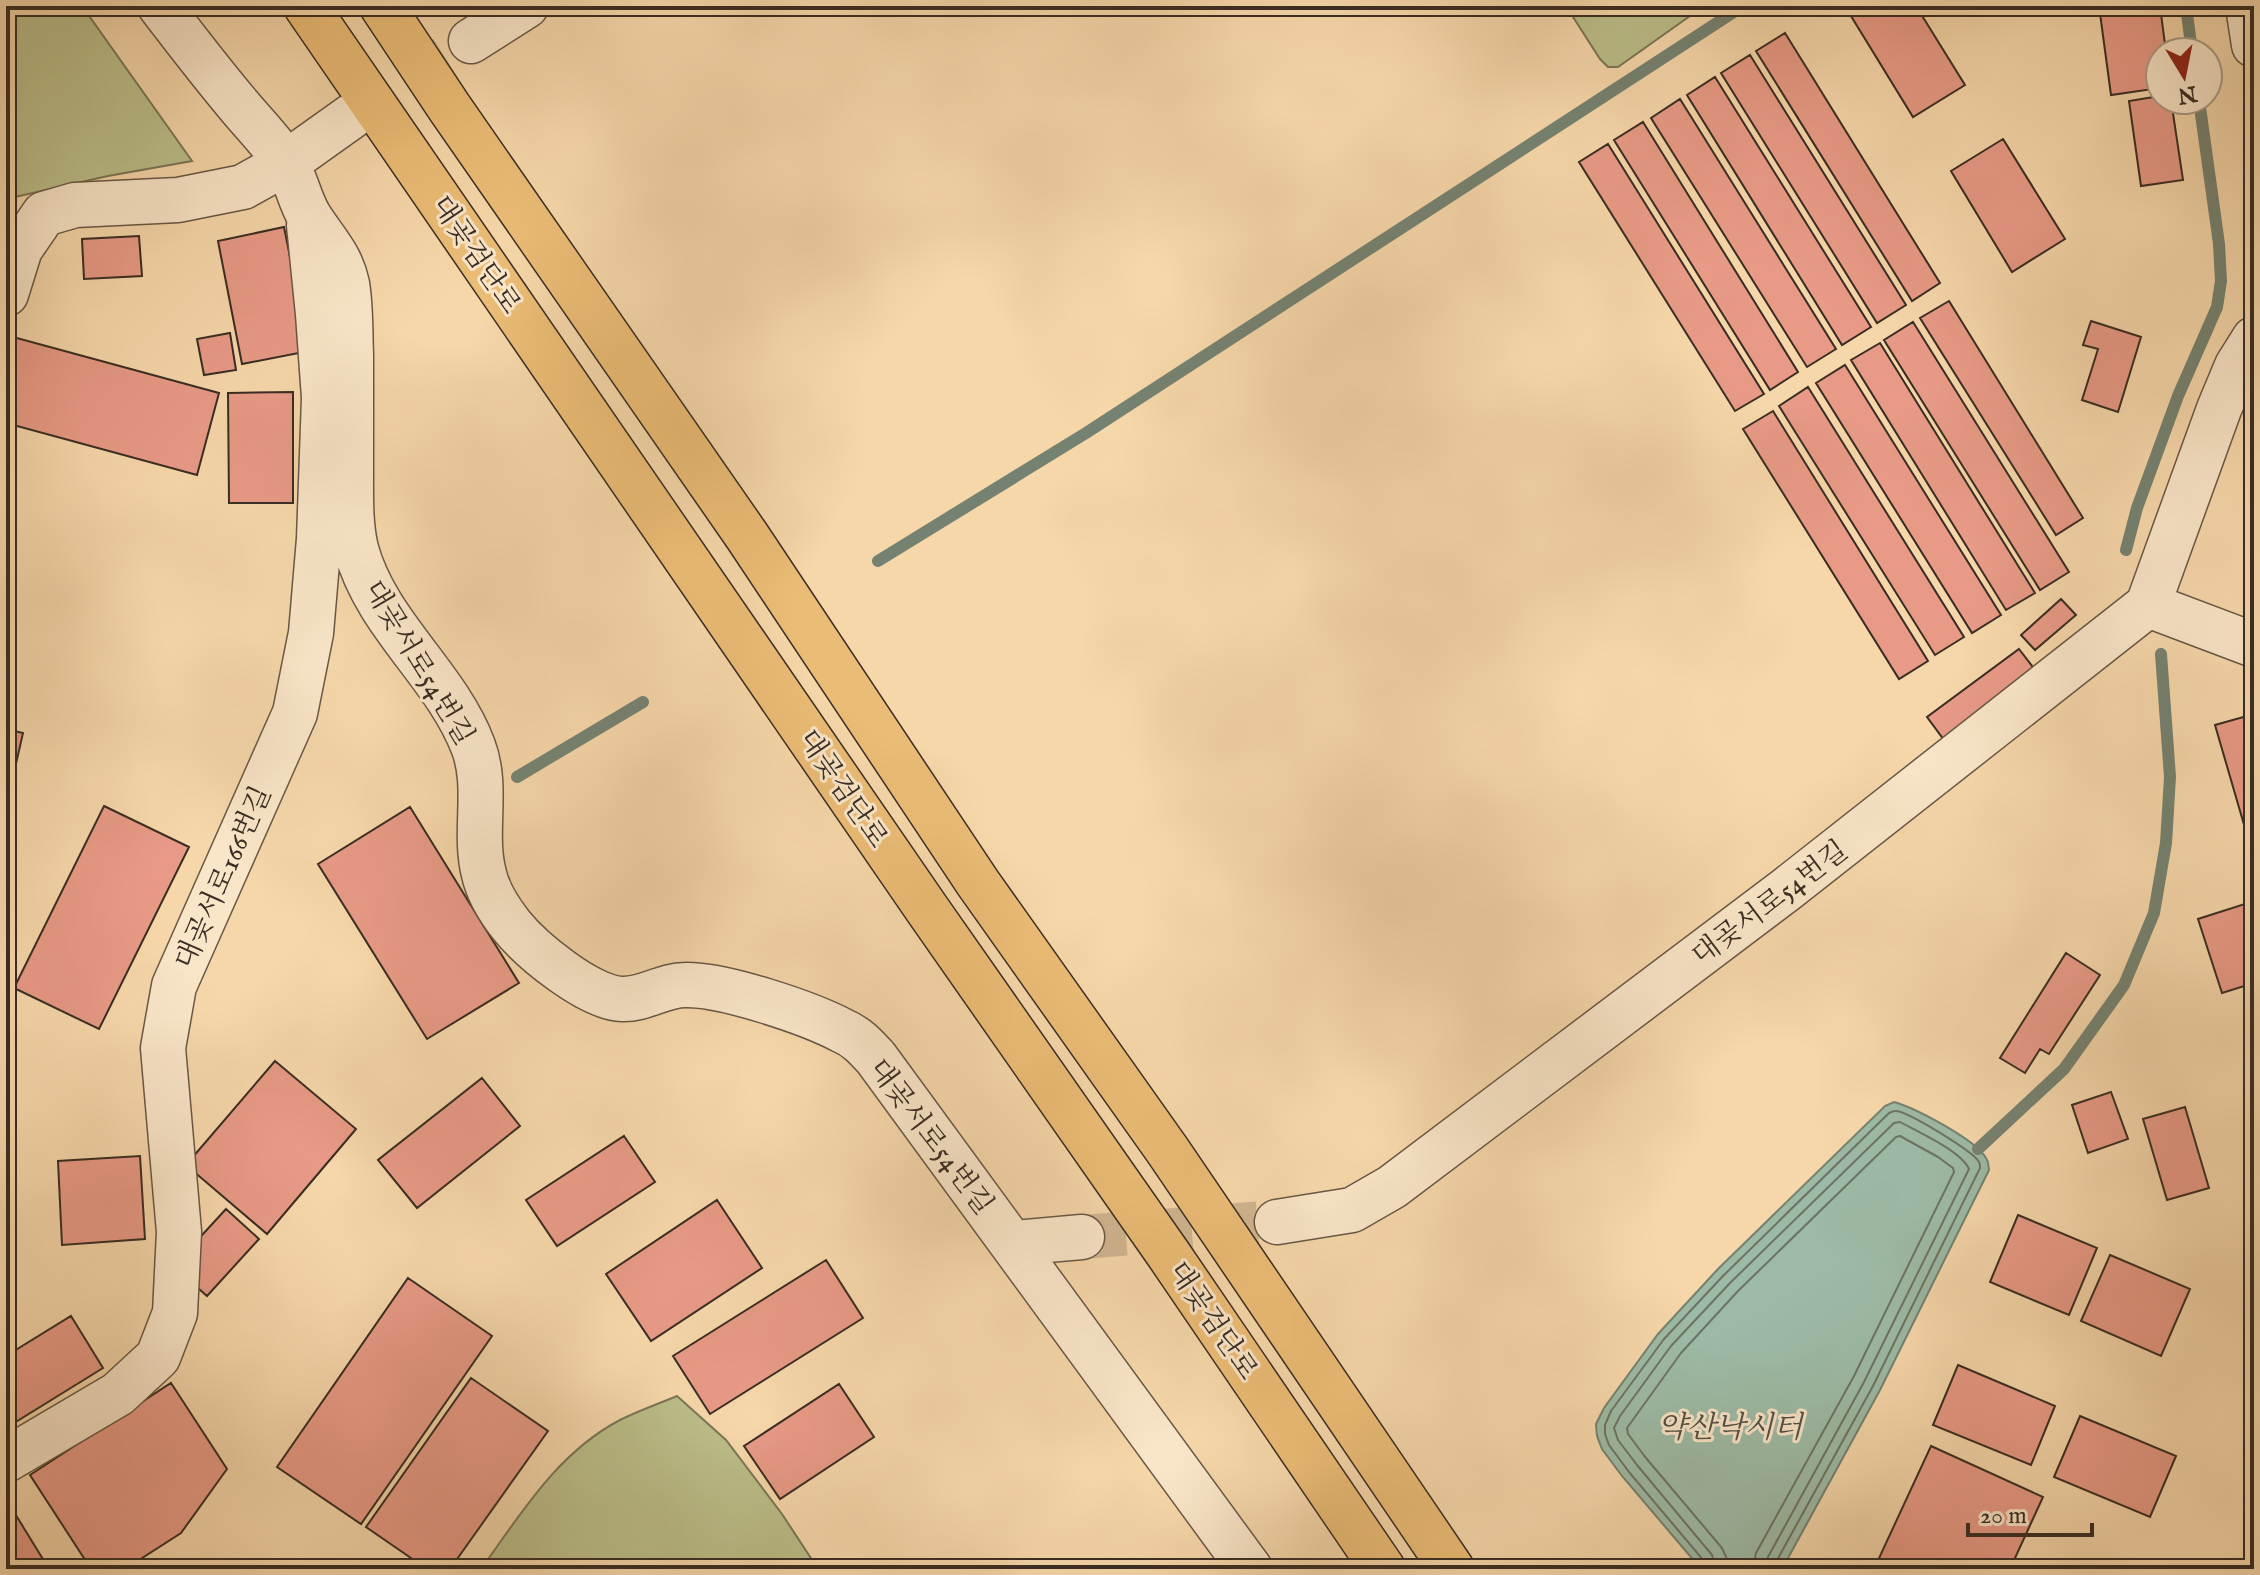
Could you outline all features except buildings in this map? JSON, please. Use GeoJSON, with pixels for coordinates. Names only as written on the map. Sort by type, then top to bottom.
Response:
{"type":"FeatureCollection","features":[{"type":"Feature","properties":{"kind":"main road","name":"대곶검단로"},"geometry":{"type":"LineString","coordinates":[[306,6],[1383,1569]]}},
{"type":"Feature","properties":{"kind":"main road","name":"대곶검단로"},"geometry":{"type":"LineString","coordinates":[[382,6],[747,536],[978,883],[1168,1151],[1452,1569]]}},
{"type":"Feature","properties":{"kind":"street","name":"대곶서로54번길"},"geometry":{"type":"LineString","coordinates":[[160,6],[286,163],[308,214],[341,262],[347,284],[350,318],[351,493],[356,548],[378,599],[462,721],[475,749],[484,875],[509,922],[529,945],[569,976],[604,995],[623,999],[683,985],[702,986],[793,1011],[861,1041],[1013,1243],[1250,1569]]}},
{"type":"Feature","properties":{"kind":"street"},"geometry":{"type":"LineString","coordinates":[[471,41],[526,6]]}},
{"type":"Feature","properties":{"kind":"street"},"geometry":{"type":"LineString","coordinates":[[2248,6],[2254,45]]}},
{"type":"Feature","properties":{"kind":"street"},"geometry":{"type":"LineString","coordinates":[[6,294],[20,249],[44,214],[75,205],[178,200],[243,187],[286,163],[352,116]]}},
{"type":"Feature","properties":{"kind":"street","name":"대곶서로166번길"},"geometry":{"type":"LineString","coordinates":[[6,1460],[118,1394],[158,1357],[175,1313],[179,1232],[163,1048],[174,986],[295,713],[311,633],[319,539],[324,398],[308,214]]}},
{"type":"Feature","properties":{"kind":"street"},"geometry":{"type":"LineString","coordinates":[[2254,339],[2237,366],[2219,409],[2148,605],[2254,645]]}},
{"type":"Feature","properties":{"kind":"street","name":"대곶서로54번길"},"geometry":{"type":"LineString","coordinates":[[1277,1222],[1352,1210],[1392,1187],[1775,899],[2148,605]]}},
{"type":"Feature","properties":{"kind":"street","name":"대곶서로54번길"},"geometry":{"type":"LineString","coordinates":[[1013,1243],[1082,1237]]}},
{"type":"Feature","properties":{"kind":"green space"},"geometry":{"type":"Polygon","coordinates":[[[6,6],[82,6],[192,161],[6,199],[6,6]]]}},
{"type":"Feature","properties":{"kind":"green space"},"geometry":{"type":"Polygon","coordinates":[[[1566,6],[1704,6],[1618,67],[1608,67],[1566,6]]]}},
{"type":"Feature","properties":{"kind":"green space"},"geometry":{"type":"Polygon","coordinates":[[[677,1396],[726,1440],[782,1514],[818,1569],[481,1569],[542,1486],[577,1449],[620,1420],[677,1396]]]}},
{"type":"Feature","properties":{"kind":"water","name":"약산낙시터"},"geometry":{"type":"Polygon","coordinates":[[[1894,1102],[1929,1117],[1970,1142],[1986,1158],[1989,1170],[1880,1390],[1782,1569],[1701,1569],[1602,1449],[1596,1424],[1604,1408],[1658,1334],[1717,1270],[1885,1106],[1894,1102]]]}},
{"type":"Feature","properties":{"kind":"waterway"},"geometry":{"type":"LineString","coordinates":[[878,561],[1086,433],[1743,6]]}},
{"type":"Feature","properties":{"kind":"waterway"},"geometry":{"type":"LineString","coordinates":[[2186,6],[2190,36]]}},
{"type":"Feature","properties":{"kind":"waterway"},"geometry":{"type":"LineString","coordinates":[[2126,550],[2137,508],[2178,396],[2217,307],[2221,281],[2219,244],[2201,116]]}},
{"type":"Feature","properties":{"kind":"waterway"},"geometry":{"type":"LineString","coordinates":[[1978,1149],[2064,1069],[2124,985],[2154,913],[2166,843],[2170,777],[2161,654]]}},
{"type":"Feature","properties":{"kind":"waterway"},"geometry":{"type":"LineString","coordinates":[[517,777],[643,702]]}},
{"type":"Feature","properties":{"kind":"tunnel"},"geometry":{"type":"LineString","coordinates":[[352,116],[471,41]]}},
{"type":"Feature","properties":{"kind":"tunnel"},"geometry":{"type":"LineString","coordinates":[[1082,1237],[1277,1222]]}}]}
